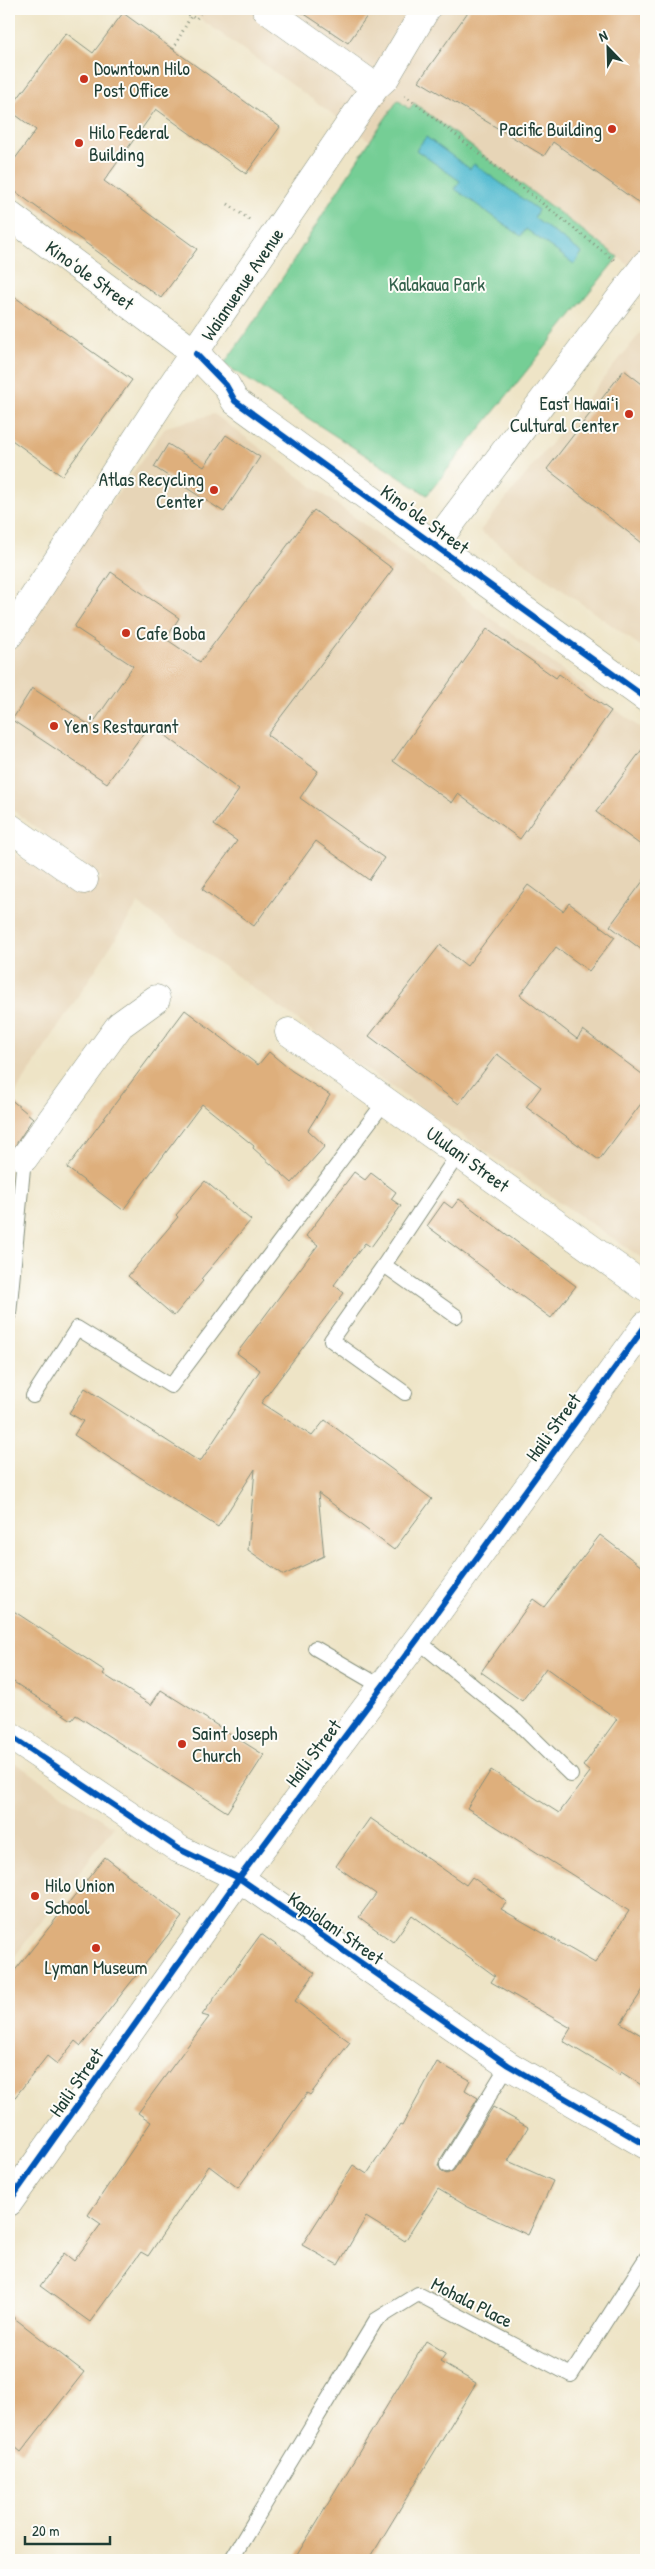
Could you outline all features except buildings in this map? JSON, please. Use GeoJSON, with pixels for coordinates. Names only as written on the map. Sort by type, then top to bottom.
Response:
{"type":"FeatureCollection","features":[{"type":"Feature","properties":{"kind":"street"},"geometry":{"type":"LineString","coordinates":[[266,9],[380,83]]}},
{"type":"Feature","properties":{"kind":"street","name":"Waianuenue Avenue"},"geometry":{"type":"LineString","coordinates":[[9,635],[168,391],[196,354],[380,83],[426,9]]}},
{"type":"Feature","properties":{"kind":"street","name":"Kinoʻole Street"},"geometry":{"type":"LineString","coordinates":[[9,215],[196,354],[226,385],[235,401],[646,698]]}},
{"type":"Feature","properties":{"kind":"street"},"geometry":{"type":"LineString","coordinates":[[434,544],[646,264]]}},
{"type":"Feature","properties":{"kind":"street"},"geometry":{"type":"LineString","coordinates":[[9,827],[84,880]]}},
{"type":"Feature","properties":{"kind":"street"},"geometry":{"type":"LineString","coordinates":[[24,1158],[120,1025],[156,1000]]}},
{"type":"Feature","properties":{"kind":"street","name":"Ululani Street"},"geometry":{"type":"LineString","coordinates":[[289,1032],[646,1288]]}},
{"type":"Feature","properties":{"kind":"street","name":"Haili Street"},"geometry":{"type":"LineString","coordinates":[[9,2202],[239,1878],[417,1640],[646,1325]]}},
{"type":"Feature","properties":{"kind":"street","name":"Kapiolani Street"},"geometry":{"type":"LineString","coordinates":[[9,1735],[178,1849],[239,1878],[508,2065],[646,2145]]}},
{"type":"Feature","properties":{"kind":"lane"},"geometry":{"type":"LineString","coordinates":[[34,1396],[77,1328],[170,1386],[386,1100]]}},
{"type":"Feature","properties":{"kind":"lane"},"geometry":{"type":"LineString","coordinates":[[405,1393],[331,1340],[459,1153]]}},
{"type":"Feature","properties":{"kind":"lane"},"geometry":{"type":"LineString","coordinates":[[9,1314],[24,1158]]}},
{"type":"Feature","properties":{"kind":"lane"},"geometry":{"type":"LineString","coordinates":[[384,1265],[456,1316]]}},
{"type":"Feature","properties":{"kind":"lane"},"geometry":{"type":"LineString","coordinates":[[417,1640],[517,1722],[571,1775]]}},
{"type":"Feature","properties":{"kind":"lane"},"geometry":{"type":"LineString","coordinates":[[315,1648],[382,1687]]}},
{"type":"Feature","properties":{"kind":"lane"},"geometry":{"type":"LineString","coordinates":[[447,2165],[508,2065]]}},
{"type":"Feature","properties":{"kind":"lane","name":"Mohala Place"},"geometry":{"type":"LineString","coordinates":[[231,2560],[376,2320],[418,2294],[570,2375],[646,2258]]}},
{"type":"Feature","properties":{"kind":"path"},"geometry":{"type":"LineString","coordinates":[[180,9],[196,19],[200,14]]}},
{"type":"Feature","properties":{"kind":"path"},"geometry":{"type":"LineString","coordinates":[[172,49],[190,16]]}},
{"type":"Feature","properties":{"kind":"path"},"geometry":{"type":"LineString","coordinates":[[380,83],[616,262]]}},
{"type":"Feature","properties":{"kind":"shaded area"},"geometry":{"type":"Polygon","coordinates":[[[187,9],[646,9],[646,278],[414,103],[381,149],[187,9]]]}},
{"type":"Feature","properties":{"kind":"shaded area"},"geometry":{"type":"Polygon","coordinates":[[[646,326],[646,650],[480,531],[646,326]]]}},
{"type":"Feature","properties":{"kind":"shaded area"},"geometry":{"type":"Polygon","coordinates":[[[214,414],[646,732],[646,1261],[345,1055],[138,904],[9,1103],[9,851],[80,892],[102,878],[9,807],[9,657],[44,596],[166,427],[214,414]]]}},
{"type":"Feature","properties":{"kind":"shaded area","name":"Hilo Union School"},"geometry":{"type":"Polygon","coordinates":[[[9,1759],[114,1827],[9,1964],[9,1759]]]}},
{"type":"Feature","properties":{"kind":"green space","name":"Kalakaua Park"},"geometry":{"type":"Polygon","coordinates":[[[398,100],[409,109],[414,103],[618,257],[427,495],[224,364],[269,299],[398,100]]]}},
{"type":"Feature","properties":{"kind":"water"},"geometry":{"type":"Polygon","coordinates":[[[426,137],[470,169],[474,164],[538,210],[534,218],[582,253],[574,264],[526,229],[521,236],[455,189],[460,181],[416,150],[426,137]]]}},
{"type":"Feature","properties":{"kind":"cycle path"},"geometry":{"type":"LineString","coordinates":[[196,354],[226,385],[235,401],[646,698]]}},
{"type":"Feature","properties":{"kind":"cycle path"},"geometry":{"type":"LineString","coordinates":[[9,2202],[239,1878],[417,1640],[646,1325]]}},
{"type":"Feature","properties":{"kind":"cycle path"},"geometry":{"type":"LineString","coordinates":[[9,1735],[179,1849],[239,1878],[508,2065],[646,2145]]}},
{"type":"Feature","properties":{"kind":"place","name":"Downtown Hilo Post Office"},"geometry":{"type":"Point","coordinates":[84,79]}},
{"type":"Feature","properties":{"kind":"place","name":"Pacific Building"},"geometry":{"type":"Point","coordinates":[612,129]}},
{"type":"Feature","properties":{"kind":"place","name":"Hilo Federal Building"},"geometry":{"type":"Point","coordinates":[79,143]}},
{"type":"Feature","properties":{"kind":"place","name":"East Hawaiʻi Cultural Center"},"geometry":{"type":"Point","coordinates":[629,414]}},
{"type":"Feature","properties":{"kind":"place","name":"Atlas Recycling Center"},"geometry":{"type":"Point","coordinates":[214,490]}},
{"type":"Feature","properties":{"kind":"place","name":"Cafe Boba"},"geometry":{"type":"Point","coordinates":[126,633]}},
{"type":"Feature","properties":{"kind":"place","name":"Yen's Restaurant"},"geometry":{"type":"Point","coordinates":[54,726]}},
{"type":"Feature","properties":{"kind":"place","name":"Saint Joseph Church"},"geometry":{"type":"Point","coordinates":[182,1744]}},
{"type":"Feature","properties":{"kind":"place","name":"Hilo Union School"},"geometry":{"type":"Point","coordinates":[35,1896]}},
{"type":"Feature","properties":{"kind":"place","name":"Lyman Museum"},"geometry":{"type":"Point","coordinates":[96,1948]}}]}
